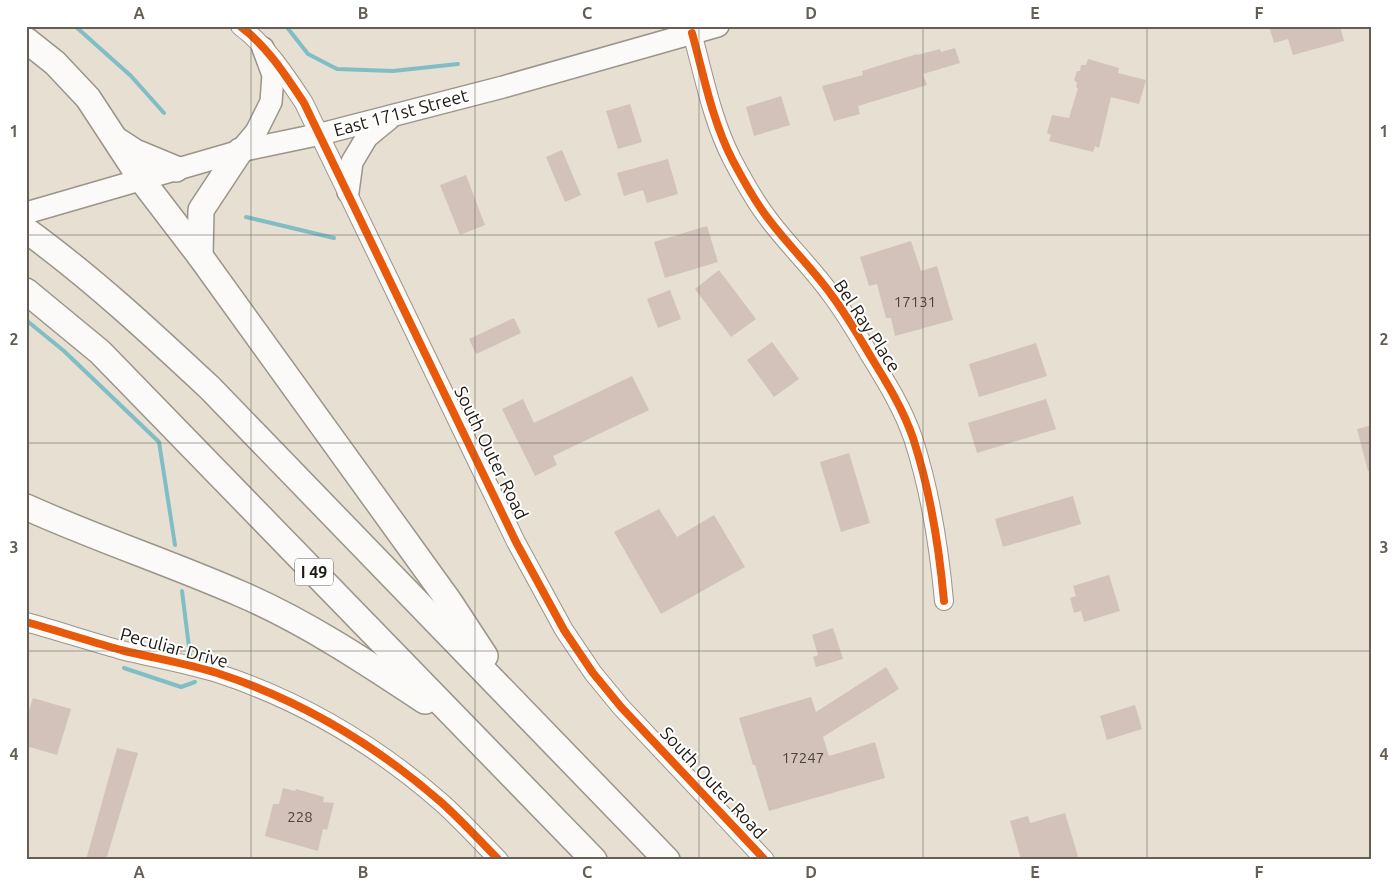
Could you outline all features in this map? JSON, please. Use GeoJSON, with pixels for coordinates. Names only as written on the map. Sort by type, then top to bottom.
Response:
{"type":"FeatureCollection","features":[{"type":"Feature","properties":{"kind":"highway"},"geometry":{"type":"LineString","coordinates":[[26,40],[55,63],[88,98],[141,179],[200,256],[449,601],[516,704]]}},
{"type":"Feature","properties":{"kind":"highway"},"geometry":{"type":"LineString","coordinates":[[114,138],[135,152],[176,169]]}},
{"type":"Feature","properties":{"kind":"highway"},"geometry":{"type":"LineString","coordinates":[[200,256],[201,210],[240,151]]}},
{"type":"Feature","properties":{"kind":"highway"},"geometry":{"type":"LineString","coordinates":[[26,230],[50,247],[135,318],[210,388],[667,860]]}},
{"type":"Feature","properties":{"kind":"highway","name":"I 49"},"geometry":{"type":"LineString","coordinates":[[26,291],[100,352],[594,860]]}},
{"type":"Feature","properties":{"kind":"highway"},"geometry":{"type":"LineString","coordinates":[[26,506],[58,521],[250,598],[367,662],[469,731]]}},
{"type":"Feature","properties":{"kind":"main road","name":"East 171st Street"},"geometry":{"type":"LineString","coordinates":[[26,213],[240,151],[321,134],[394,115],[718,26]]}},
{"type":"Feature","properties":{"kind":"main road"},"geometry":{"type":"LineString","coordinates":[[240,151],[256,132],[271,102],[273,75],[263,48]]}},
{"type":"Feature","properties":{"kind":"main road"},"geometry":{"type":"LineString","coordinates":[[348,192],[352,162],[367,137],[394,115]]}},
{"type":"Feature","properties":{"kind":"street","name":"South Outer Road"},"geometry":{"type":"LineString","coordinates":[[240,26],[263,48],[285,74],[321,134],[516,542],[564,630],[593,673],[621,707],[765,860]]}},
{"type":"Feature","properties":{"kind":"street","name":"Bel Ray Place"},"geometry":{"type":"LineString","coordinates":[[692,33],[718,127],[751,193],[769,220],[850,320],[885,379],[912,436],[922,469],[940,554],[944,601]]}},
{"type":"Feature","properties":{"kind":"street","name":"Peculiar Drive"},"geometry":{"type":"LineString","coordinates":[[26,622],[122,650],[176,661],[218,673],[259,688],[299,706],[374,750],[410,776],[443,804],[499,860]]}},
{"type":"Feature","properties":{"kind":"building"},"geometry":{"type":"Polygon","coordinates":[[[1269,26],[1340,26],[1344,41],[1293,55],[1288,39],[1274,43],[1269,26]]]}},
{"type":"Feature","properties":{"kind":"building"},"geometry":{"type":"Polygon","coordinates":[[[955,48],[960,63],[923,74],[927,85],[858,106],[860,114],[834,121],[822,86],[863,75],[862,71],[917,54],[940,49],[941,52],[955,48]]]}},
{"type":"Feature","properties":{"kind":"building"},"geometry":{"type":"Polygon","coordinates":[[[1088,59],[1119,68],[1118,73],[1146,80],[1139,104],[1111,97],[1099,148],[1095,146],[1093,152],[1049,141],[1051,135],[1047,133],[1052,115],[1069,118],[1078,88],[1074,80],[1077,71],[1080,71],[1081,65],[1086,65],[1088,59]]]}},
{"type":"Feature","properties":{"kind":"building"},"geometry":{"type":"Polygon","coordinates":[[[781,96],[790,125],[754,136],[746,107],[781,96]]]}},
{"type":"Feature","properties":{"kind":"building"},"geometry":{"type":"Polygon","coordinates":[[[630,104],[642,142],[618,149],[606,111],[630,104]]]}},
{"type":"Feature","properties":{"kind":"building"},"geometry":{"type":"Polygon","coordinates":[[[562,150],[581,195],[565,202],[546,157],[562,150]]]}},
{"type":"Feature","properties":{"kind":"building"},"geometry":{"type":"Polygon","coordinates":[[[668,159],[678,194],[647,203],[643,190],[624,196],[617,173],[668,159]]]}},
{"type":"Feature","properties":{"kind":"building"},"geometry":{"type":"Polygon","coordinates":[[[466,175],[485,225],[460,235],[440,185],[466,175]]]}},
{"type":"Feature","properties":{"kind":"building"},"geometry":{"type":"Polygon","coordinates":[[[707,226],[718,262],[665,278],[654,242],[707,226]]]}},
{"type":"Feature","properties":{"kind":"building"},"geometry":{"type":"Polygon","coordinates":[[[911,241],[921,271],[937,266],[953,320],[895,336],[891,318],[886,318],[877,284],[869,286],[860,257],[911,241]]]}},
{"type":"Feature","properties":{"kind":"building"},"geometry":{"type":"Polygon","coordinates":[[[719,270],[756,319],[731,337],[695,289],[719,270]]]}},
{"type":"Feature","properties":{"kind":"building"},"geometry":{"type":"Polygon","coordinates":[[[670,290],[681,319],[658,328],[647,299],[670,290]]]}},
{"type":"Feature","properties":{"kind":"building"},"geometry":{"type":"Polygon","coordinates":[[[514,318],[521,333],[476,354],[469,339],[514,318]]]}},
{"type":"Feature","properties":{"kind":"building"},"geometry":{"type":"Polygon","coordinates":[[[772,342],[799,379],[774,397],[747,360],[772,342]]]}},
{"type":"Feature","properties":{"kind":"building"},"geometry":{"type":"Polygon","coordinates":[[[1036,343],[1047,376],[979,397],[969,364],[1036,343]]]}},
{"type":"Feature","properties":{"kind":"building"},"geometry":{"type":"Polygon","coordinates":[[[632,376],[649,410],[553,456],[557,465],[535,476],[502,409],[523,399],[534,423],[632,376]]]}},
{"type":"Feature","properties":{"kind":"building"},"geometry":{"type":"Polygon","coordinates":[[[1046,399],[1056,429],[977,453],[968,423],[1046,399]]]}},
{"type":"Feature","properties":{"kind":"building"},"geometry":{"type":"Polygon","coordinates":[[[1372,425],[1372,471],[1368,471],[1357,429],[1372,425]]]}},
{"type":"Feature","properties":{"kind":"building"},"geometry":{"type":"Polygon","coordinates":[[[849,453],[870,523],[841,532],[820,462],[849,453]]]}},
{"type":"Feature","properties":{"kind":"building"},"geometry":{"type":"Polygon","coordinates":[[[1073,496],[1081,524],[1003,547],[995,519],[1073,496]]]}},
{"type":"Feature","properties":{"kind":"building"},"geometry":{"type":"Polygon","coordinates":[[[659,509],[677,537],[714,515],[745,567],[661,614],[614,532],[659,509]]]}},
{"type":"Feature","properties":{"kind":"building"},"geometry":{"type":"Polygon","coordinates":[[[1109,575],[1120,611],[1084,622],[1081,611],[1074,613],[1070,598],[1076,596],[1073,586],[1109,575]]]}},
{"type":"Feature","properties":{"kind":"building"},"geometry":{"type":"Polygon","coordinates":[[[833,628],[843,659],[816,667],[813,657],[818,655],[812,635],[833,628]]]}},
{"type":"Feature","properties":{"kind":"building"},"geometry":{"type":"Polygon","coordinates":[[[886,667],[899,689],[823,737],[829,756],[875,742],[885,778],[769,811],[739,718],[811,697],[816,712],[886,667]]]}},
{"type":"Feature","properties":{"kind":"building"},"geometry":{"type":"Polygon","coordinates":[[[33,698],[71,709],[57,755],[26,746],[26,719],[33,698]]]}},
{"type":"Feature","properties":{"kind":"building"},"geometry":{"type":"Polygon","coordinates":[[[1135,705],[1142,729],[1107,740],[1100,716],[1135,705]]]}},
{"type":"Feature","properties":{"kind":"building"},"geometry":{"type":"Polygon","coordinates":[[[117,748],[138,753],[106,860],[86,860],[117,748]]]}},
{"type":"Feature","properties":{"kind":"building"},"geometry":{"type":"Polygon","coordinates":[[[283,788],[295,791],[296,789],[324,797],[323,802],[334,803],[327,830],[323,829],[318,851],[265,836],[273,804],[279,804],[283,788]]]}},
{"type":"Feature","properties":{"kind":"building"},"geometry":{"type":"Polygon","coordinates":[[[1065,813],[1079,860],[1021,860],[1010,821],[1028,816],[1030,823],[1065,813]]]}},
{"type":"Feature","properties":{"kind":"waterway"},"geometry":{"type":"LineString","coordinates":[[75,26],[131,76],[164,113]]}},
{"type":"Feature","properties":{"kind":"waterway"},"geometry":{"type":"LineString","coordinates":[[286,26],[308,54],[337,69],[393,71],[458,64]]}},
{"type":"Feature","properties":{"kind":"waterway"},"geometry":{"type":"LineString","coordinates":[[246,217],[334,238]]}},
{"type":"Feature","properties":{"kind":"waterway"},"geometry":{"type":"LineString","coordinates":[[26,320],[64,351],[159,442],[175,545]]}},
{"type":"Feature","properties":{"kind":"waterway"},"geometry":{"type":"LineString","coordinates":[[182,591],[190,655]]}},
{"type":"Feature","properties":{"kind":"waterway"},"geometry":{"type":"LineString","coordinates":[[124,668],[181,687],[195,682]]}},
{"type":"Feature","properties":{"kind":"cycle path"},"geometry":{"type":"LineString","coordinates":[[240,26],[267,52],[304,103],[516,542],[564,630],[593,673],[621,707],[765,860]]}},
{"type":"Feature","properties":{"kind":"cycle path"},"geometry":{"type":"LineString","coordinates":[[692,33],[719,129],[740,175],[754,199],[777,230],[823,284],[841,309],[889,386],[904,417],[913,438],[929,498],[944,601]]}},
{"type":"Feature","properties":{"kind":"cycle path"},"geometry":{"type":"LineString","coordinates":[[26,622],[121,650],[217,673],[248,684],[308,711],[364,744],[417,782],[449,810],[499,860]]}}]}
